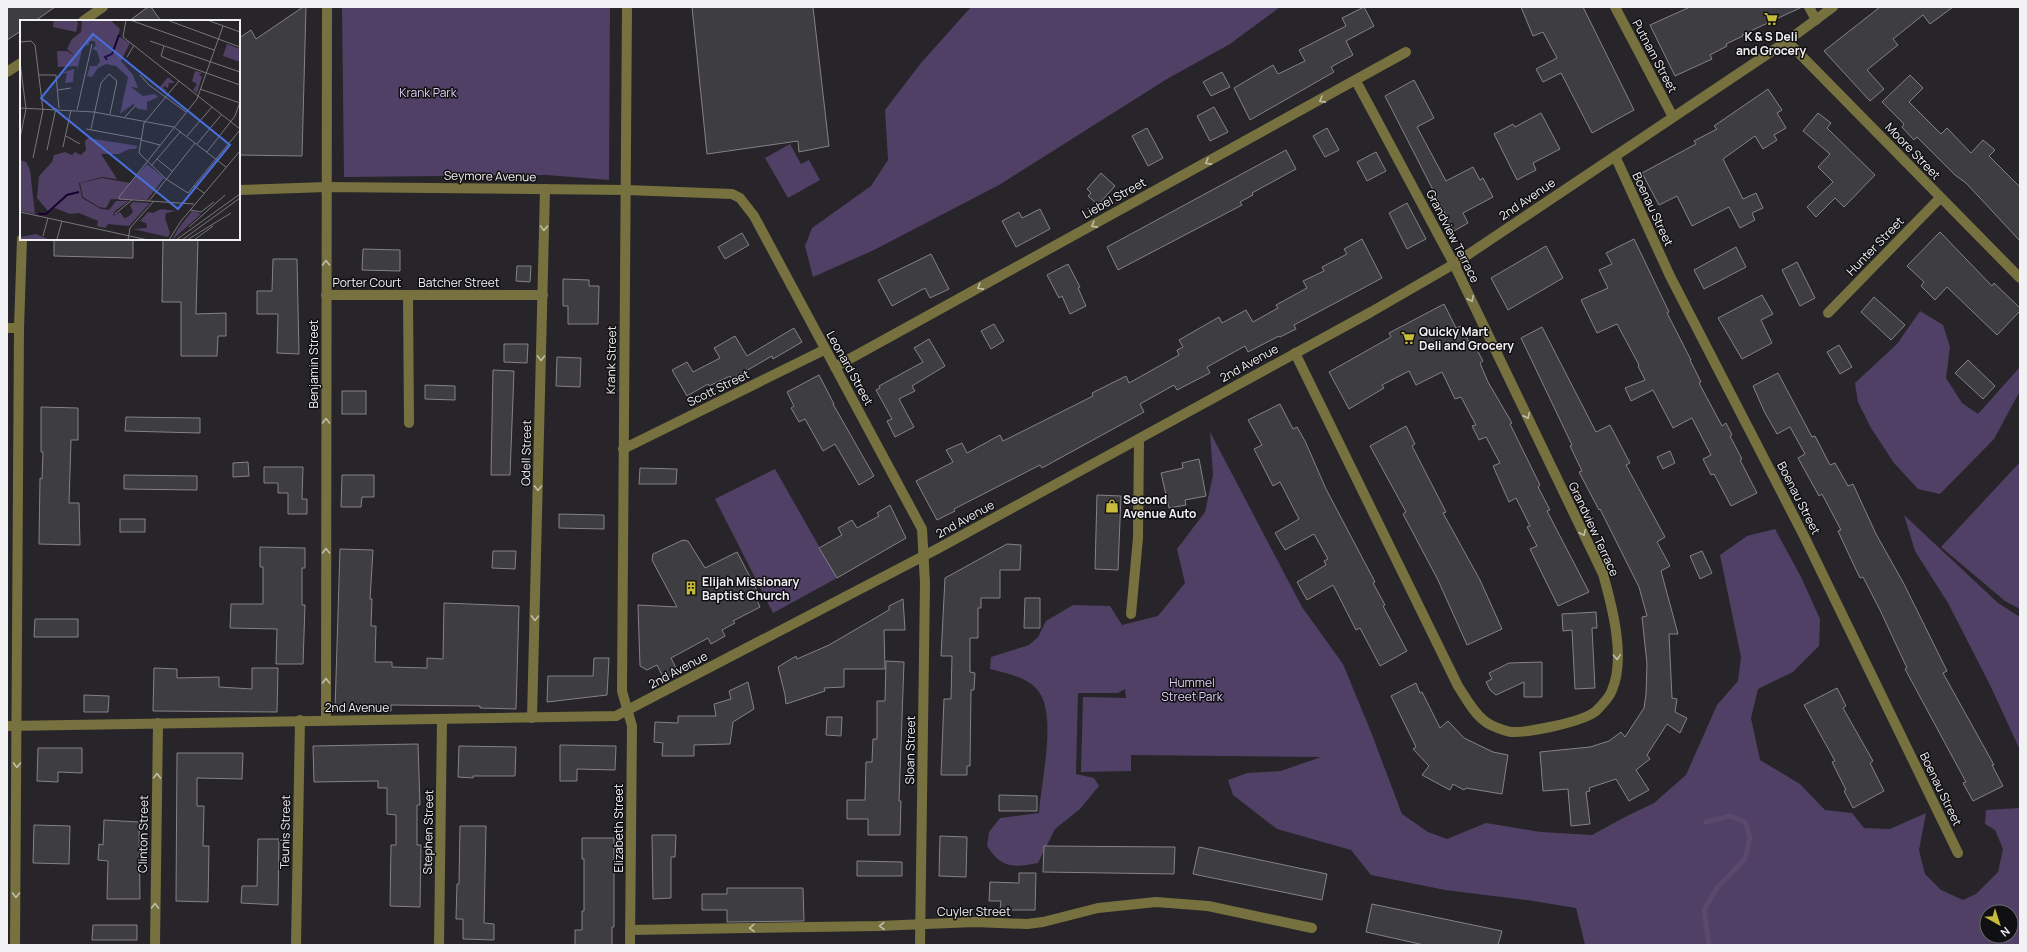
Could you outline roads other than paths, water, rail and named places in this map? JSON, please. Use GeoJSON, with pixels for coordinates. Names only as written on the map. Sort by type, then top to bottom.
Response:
{"type":"FeatureCollection","features":[{"type":"Feature","properties":{"kind":"street"},"geometry":{"type":"LineString","coordinates":[[84,20],[104,7]]}},
{"type":"Feature","properties":{"kind":"street","name":"Benjamin Street"},"geometry":{"type":"LineString","coordinates":[[326,720],[327,7]]}},
{"type":"Feature","properties":{"kind":"street","name":"Krank Street"},"geometry":{"type":"LineString","coordinates":[[626,712],[622,691],[623,449],[627,190],[627,7]]}},
{"type":"Feature","properties":{"kind":"street","name":"Putnam Street"},"geometry":{"type":"LineString","coordinates":[[1615,7],[1673,117]]}},
{"type":"Feature","properties":{"kind":"street"},"geometry":{"type":"LineString","coordinates":[[1809,7],[1816,20]]}},
{"type":"Feature","properties":{"kind":"street","name":"2nd Avenue"},"geometry":{"type":"LineString","coordinates":[[7,726],[616,716],[924,555],[1371,312],[1454,264],[1787,41],[1833,7]]}},
{"type":"Feature","properties":{"kind":"street","name":"Moore Street"},"geometry":{"type":"LineString","coordinates":[[1787,41],[2020,278]]}},
{"type":"Feature","properties":{"kind":"street","name":"Liebel Street"},"geometry":{"type":"LineString","coordinates":[[835,367],[1356,81],[1406,52]]}},
{"type":"Feature","properties":{"kind":"street"},"geometry":{"type":"LineString","coordinates":[[7,72],[20,64]]}},
{"type":"Feature","properties":{"kind":"street","name":"Grandview Terrace"},"geometry":{"type":"LineString","coordinates":[[1295,353],[1458,686],[1473,709],[1486,723],[1511,732],[1567,724],[1595,712],[1612,692],[1617,678],[1614,612],[1603,574],[1454,264],[1356,81]]}},
{"type":"Feature","properties":{"kind":"street","name":"Boenau Street"},"geometry":{"type":"LineString","coordinates":[[1615,156],[1670,276],[1804,536],[1958,853]]}},
{"type":"Feature","properties":{"kind":"street","name":"Seymore Avenue"},"geometry":{"type":"LineString","coordinates":[[240,190],[326,187],[627,190],[732,194],[740,198]]}},
{"type":"Feature","properties":{"kind":"street","name":"Odell Street"},"geometry":{"type":"LineString","coordinates":[[532,718],[545,189]]}},
{"type":"Feature","properties":{"kind":"street","name":"Leonard Street"},"geometry":{"type":"LineString","coordinates":[[740,198],[754,216],[824,350],[835,367],[922,529],[924,555]]}},
{"type":"Feature","properties":{"kind":"street","name":"Hunter Street"},"geometry":{"type":"LineString","coordinates":[[1828,314],[1940,198]]}},
{"type":"Feature","properties":{"kind":"street"},"geometry":{"type":"LineString","coordinates":[[15,945],[18,726],[19,328],[22,240]]}},
{"type":"Feature","properties":{"kind":"street","name":"Porter Court"},"geometry":{"type":"LineString","coordinates":[[326,295],[408,295]]}},
{"type":"Feature","properties":{"kind":"street","name":"Batcher Street"},"geometry":{"type":"LineString","coordinates":[[410,423],[408,295],[542,295]]}},
{"type":"Feature","properties":{"kind":"street"},"geometry":{"type":"LineString","coordinates":[[7,328],[19,328]]}},
{"type":"Feature","properties":{"kind":"street","name":"Scott Street"},"geometry":{"type":"LineString","coordinates":[[623,449],[824,350]]}},
{"type":"Feature","properties":{"kind":"street"},"geometry":{"type":"LineString","coordinates":[[1131,614],[1138,538],[1139,439]]}},
{"type":"Feature","properties":{"kind":"street","name":"Sloan Street"},"geometry":{"type":"LineString","coordinates":[[920,945],[924,555]]}},
{"type":"Feature","properties":{"kind":"street","name":"Elizabeth Street"},"geometry":{"type":"LineString","coordinates":[[626,712],[632,726],[630,945]]}},
{"type":"Feature","properties":{"kind":"street","name":"Teunis Street"},"geometry":{"type":"LineString","coordinates":[[296,945],[300,720]]}},
{"type":"Feature","properties":{"kind":"street","name":"Stephen Street"},"geometry":{"type":"LineString","coordinates":[[439,945],[442,720]]}},
{"type":"Feature","properties":{"kind":"street","name":"Clinton Street"},"geometry":{"type":"LineString","coordinates":[[155,945],[158,723]]}},
{"type":"Feature","properties":{"kind":"street","name":"Cuyler Street"},"geometry":{"type":"LineString","coordinates":[[630,930],[974,922],[1027,924],[1043,922],[1098,908],[1156,902],[1208,906],[1312,928]]}},
{"type":"Feature","properties":{"kind":"waterway"},"geometry":{"type":"LineString","coordinates":[[1706,822],[1730,816],[1745,822],[1750,837],[1745,859],[1717,888],[1704,910],[1709,945]]}},
{"type":"Feature","properties":{"kind":"place","name":"K & S Deli and Grocery"},"geometry":{"type":"Point","coordinates":[1771,19]}},
{"type":"Feature","properties":{"kind":"place","name":"Quicky Mart Deli and Grocery"},"geometry":{"type":"Point","coordinates":[1408,338]}},
{"type":"Feature","properties":{"kind":"place","name":"Second Avenue Auto"},"geometry":{"type":"Point","coordinates":[1112,506]}},
{"type":"Feature","properties":{"kind":"place","name":"Elijah Missionary Baptist Church"},"geometry":{"type":"Point","coordinates":[691,588]}},
{"type":"Feature","properties":{"kind":"park label","name":"Krank Park"},"geometry":{"type":"Point","coordinates":[428,92]}},
{"type":"Feature","properties":{"kind":"park label","name":"Hummel Street Park"},"geometry":{"type":"Point","coordinates":[1192,689]}}]}
